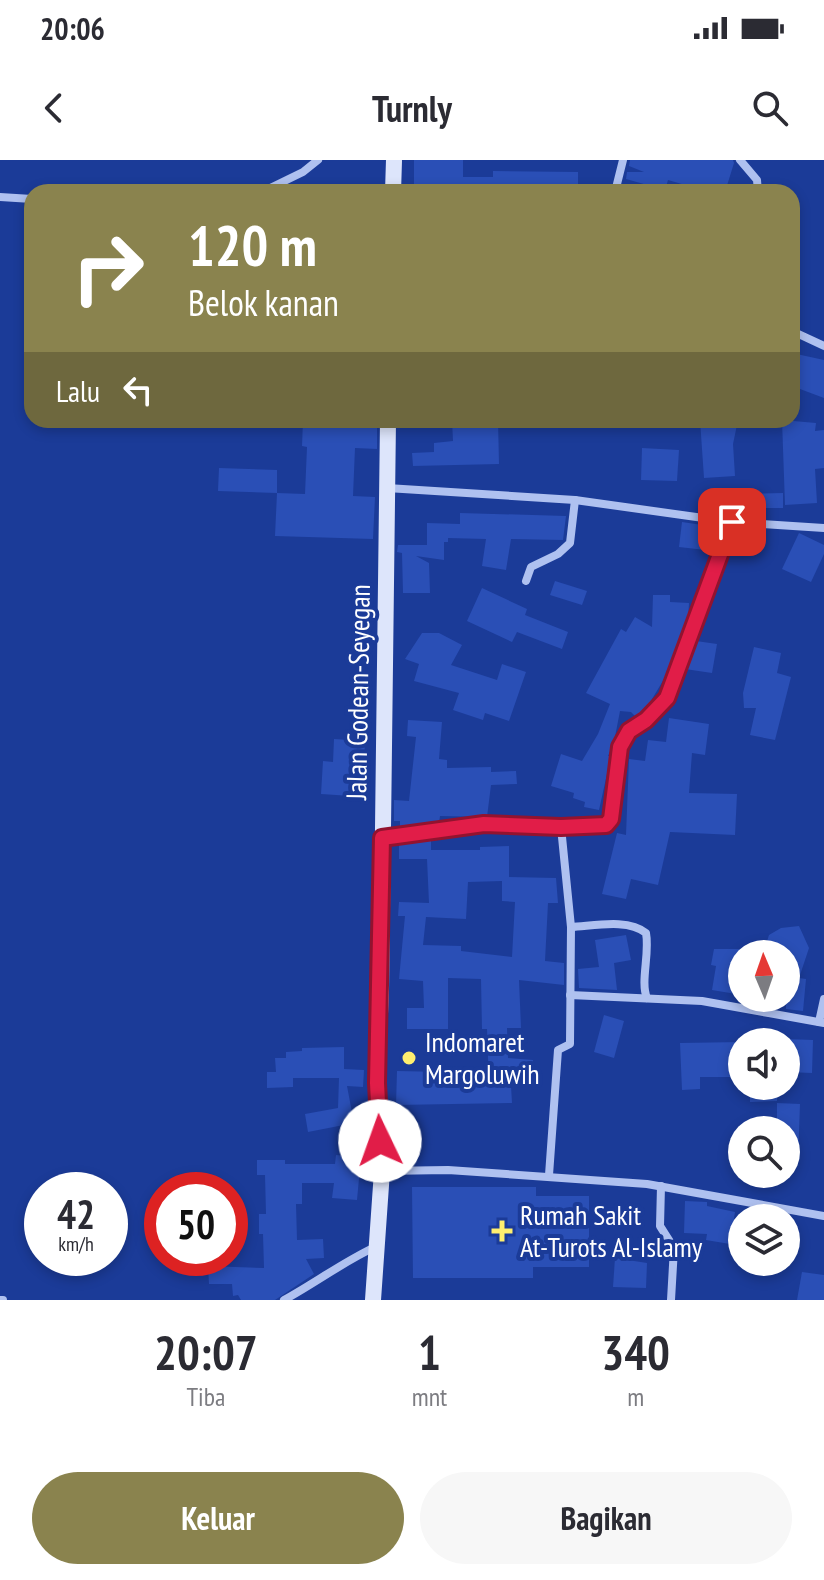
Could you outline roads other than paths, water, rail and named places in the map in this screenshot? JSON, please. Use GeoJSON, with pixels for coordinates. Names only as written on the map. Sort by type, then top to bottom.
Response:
{"type":"FeatureCollection","features":[{"type":"Feature","properties":{"kind":"main road"},"geometry":{"type":"LineString","coordinates":[[393,184],[394,160]]}},
{"type":"Feature","properties":{"kind":"main road","name":"Jalan Godean-Seyegan"},"geometry":{"type":"LineString","coordinates":[[373,1300],[382,1171],[377,1083],[388,428]]}},
{"type":"Feature","properties":{"kind":"street"},"geometry":{"type":"LineString","coordinates":[[278,184],[303,172],[318,160]]}},
{"type":"Feature","properties":{"kind":"street"},"geometry":{"type":"LineString","coordinates":[[617,184],[623,160]]}},
{"type":"Feature","properties":{"kind":"street"},"geometry":{"type":"LineString","coordinates":[[740,160],[757,184]]}},
{"type":"Feature","properties":{"kind":"street"},"geometry":{"type":"LineString","coordinates":[[0,197],[24,198]]}},
{"type":"Feature","properties":{"kind":"street"},"geometry":{"type":"LineString","coordinates":[[800,335],[824,346]]}},
{"type":"Feature","properties":{"kind":"street"},"geometry":{"type":"LineString","coordinates":[[386,488],[575,500],[732,522],[824,528]]}},
{"type":"Feature","properties":{"kind":"street"},"geometry":{"type":"LineString","coordinates":[[526,581],[531,567],[558,554],[570,543],[575,500]]}},
{"type":"Feature","properties":{"kind":"street"},"geometry":{"type":"LineString","coordinates":[[382,838],[484,824],[602,826],[611,819],[620,747],[629,731],[646,720],[667,698],[732,522]]}},
{"type":"Feature","properties":{"kind":"street"},"geometry":{"type":"LineString","coordinates":[[549,1175],[558,1050],[570,1044],[571,927],[561,827]]}},
{"type":"Feature","properties":{"kind":"street"},"geometry":{"type":"LineString","coordinates":[[571,927],[624,924],[641,928],[646,933],[648,953],[644,991],[647,998]]}},
{"type":"Feature","properties":{"kind":"street"},"geometry":{"type":"LineString","coordinates":[[570,995],[714,1002],[821,1022],[824,999]]}},
{"type":"Feature","properties":{"kind":"street"},"geometry":{"type":"LineString","coordinates":[[382,1171],[448,1170],[549,1175],[661,1186],[824,1216]]}},
{"type":"Feature","properties":{"kind":"street"},"geometry":{"type":"LineString","coordinates":[[661,1186],[660,1226],[674,1248],[671,1300]]}},
{"type":"Feature","properties":{"kind":"street"},"geometry":{"type":"LineString","coordinates":[[284,1300],[376,1246]]}},
{"type":"Feature","properties":{"kind":"place","name":"Indomaret Margoluwih"},"geometry":{"type":"Point","coordinates":[409,1058]}},
{"type":"Feature","properties":{"kind":"place","name":"Rumah Sakit At-Turots Al-Islamy"},"geometry":{"type":"Point","coordinates":[502,1231]}}]}
